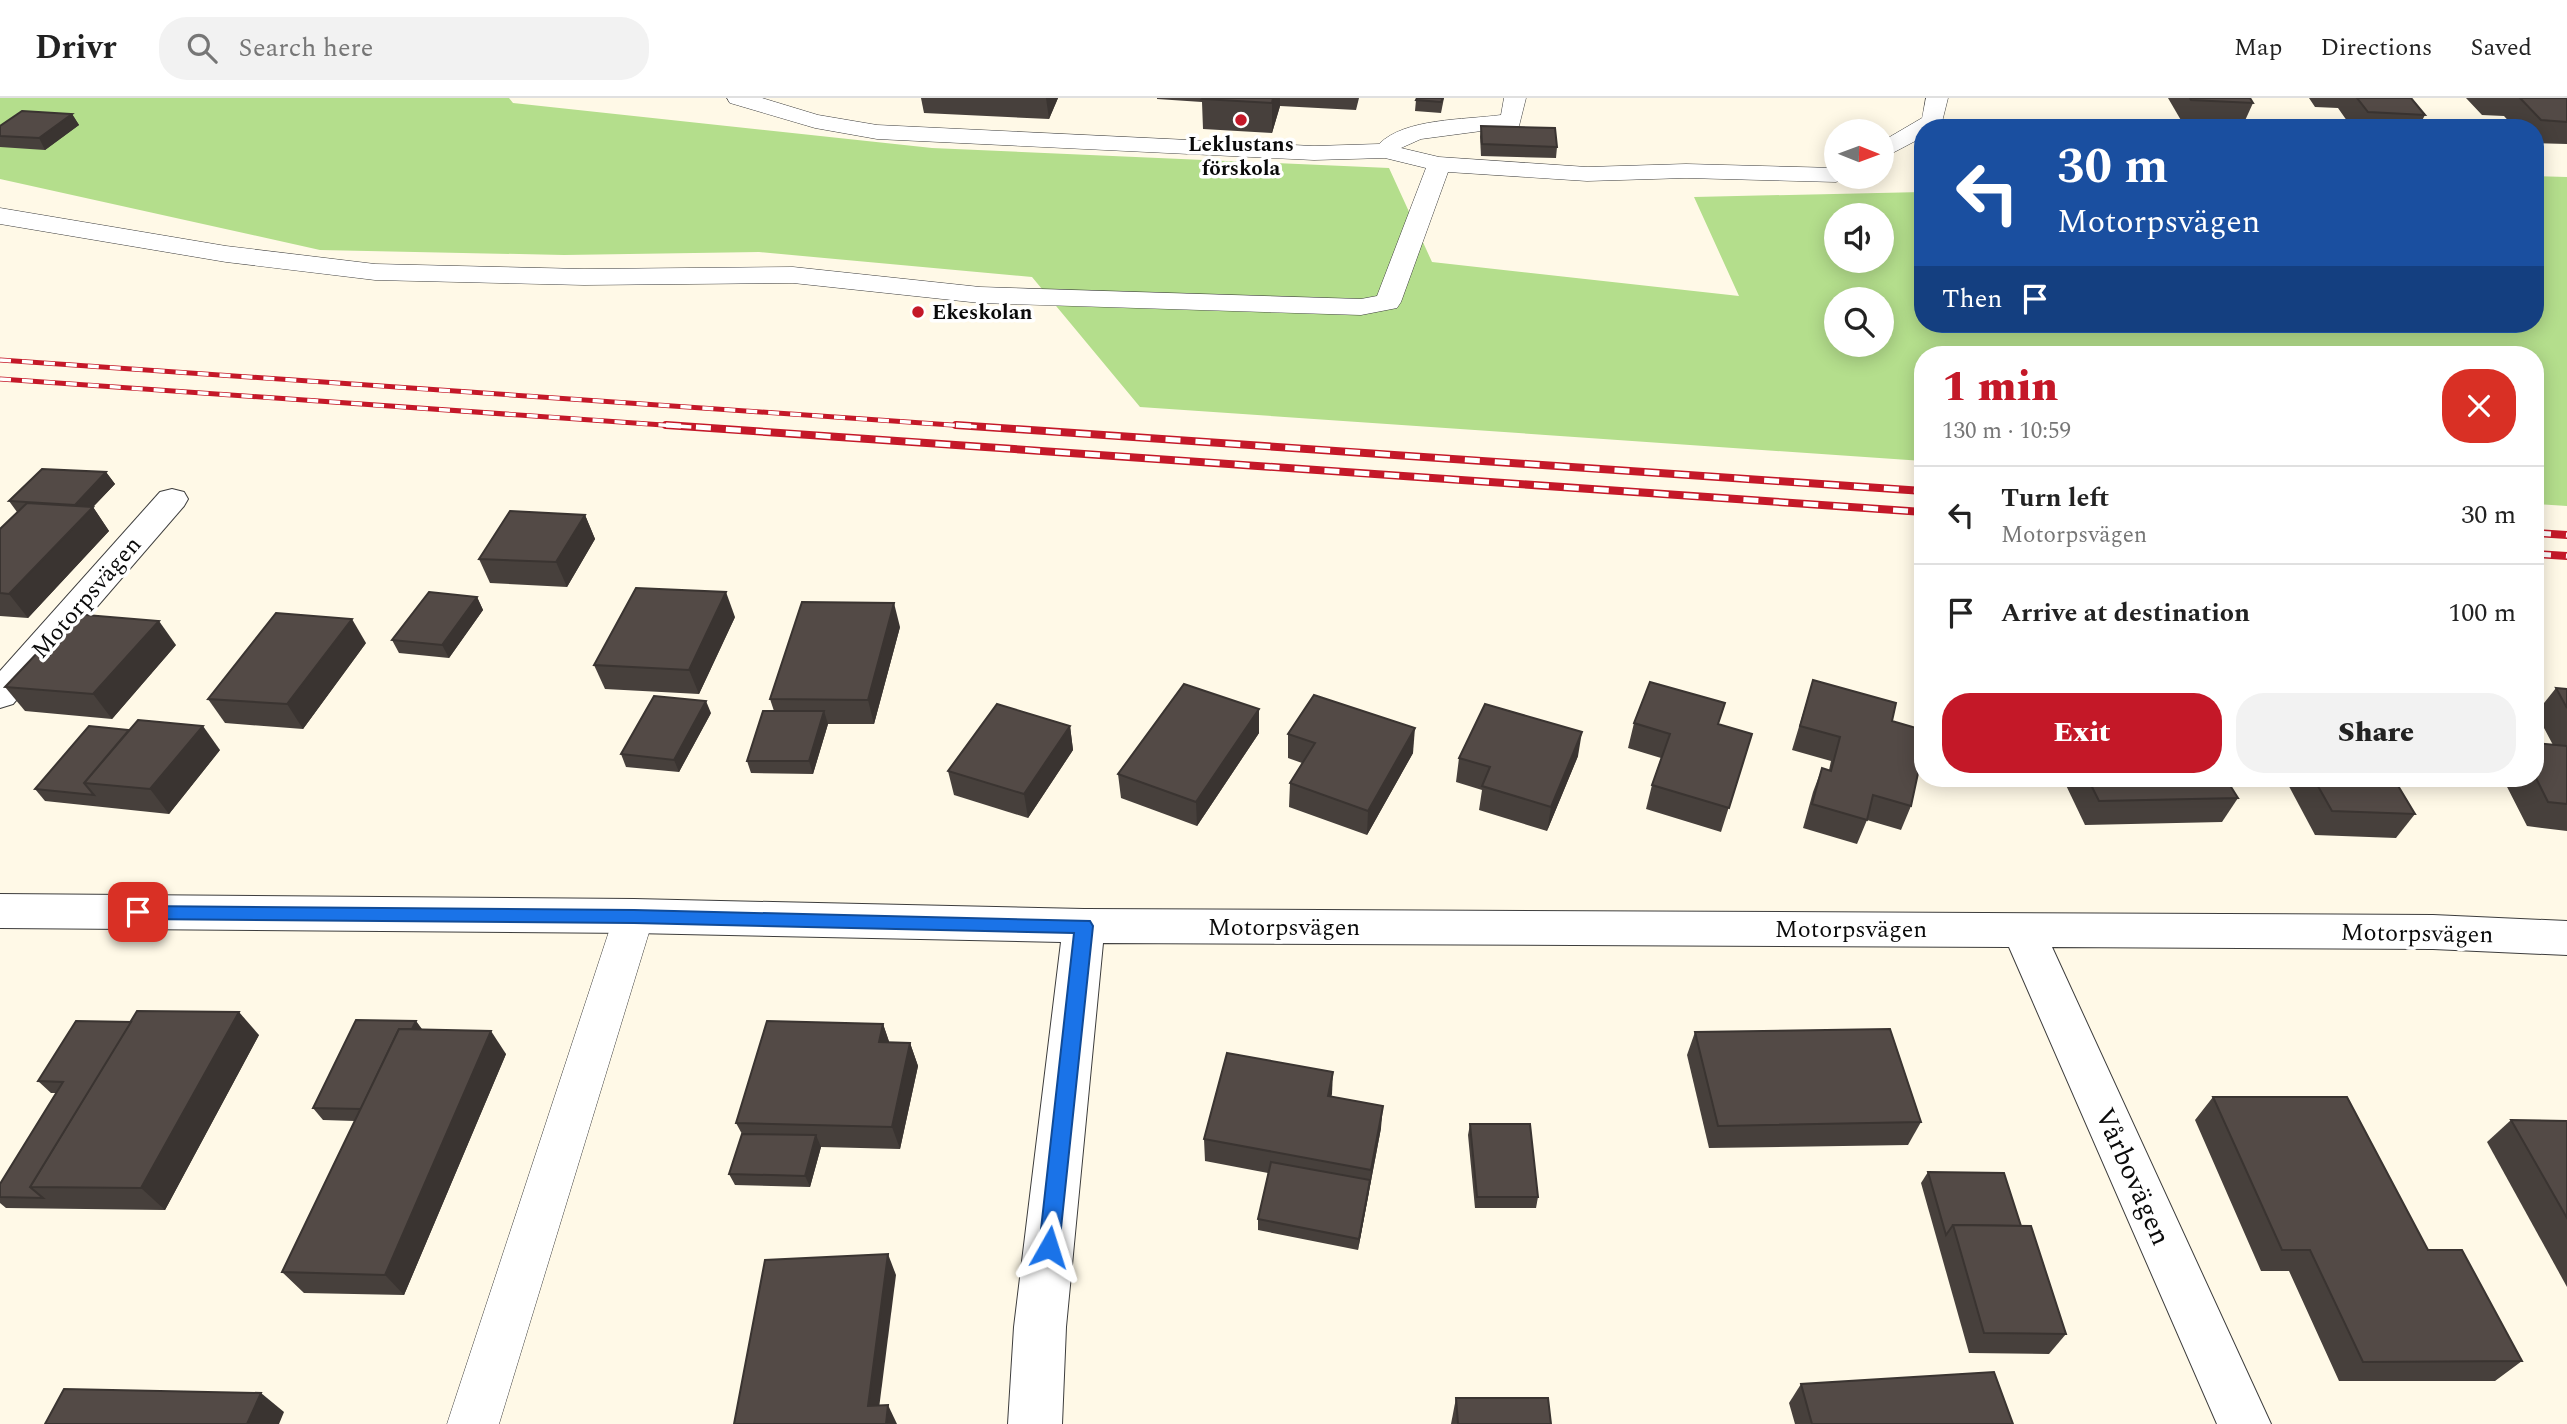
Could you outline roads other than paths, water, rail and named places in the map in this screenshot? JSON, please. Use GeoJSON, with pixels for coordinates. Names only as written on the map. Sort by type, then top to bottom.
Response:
{"type":"FeatureCollection","features":[{"type":"Feature","properties":{"kind":"street","name":"Motorpsvägen"},"geometry":{"type":"LineString","coordinates":[[0,695],[172,499]]}},
{"type":"Feature","properties":{"kind":"street","name":"Motorpsvägen"},"geometry":{"type":"LineString","coordinates":[[0,911],[634,916],[1084,926],[2433,932],[2567,938]]}},
{"type":"Feature","properties":{"kind":"street"},"geometry":{"type":"LineString","coordinates":[[1035,1424],[1040,1327],[1084,926]]}},
{"type":"Feature","properties":{"kind":"street","name":"Vårbovägen"},"geometry":{"type":"LineString","coordinates":[[2022,929],[2245,1424]]}},
{"type":"Feature","properties":{"kind":"lane"},"geometry":{"type":"LineString","coordinates":[[738,98],[815,121],[877,132],[1314,153],[1385,151],[1439,163],[1587,174],[1686,171],[1824,175]]}},
{"type":"Feature","properties":{"kind":"lane"},"geometry":{"type":"LineString","coordinates":[[1385,151],[1397,139],[1417,132],[1511,121],[1515,98]]}},
{"type":"Feature","properties":{"kind":"lane"},"geometry":{"type":"LineString","coordinates":[[1933,119],[1937,98]]}},
{"type":"Feature","properties":{"kind":"lane"},"geometry":{"type":"LineString","coordinates":[[1894,144],[1914,132]]}},
{"type":"Feature","properties":{"kind":"lane"},"geometry":{"type":"LineString","coordinates":[[0,216],[226,254],[375,272],[584,277],[793,275],[980,295],[1362,307],[1388,302],[1439,163]]}},
{"type":"Feature","properties":{"kind":"lane"},"geometry":{"type":"LineString","coordinates":[[473,1424],[634,916]]}},
{"type":"Feature","properties":{"kind":"railway"},"geometry":{"type":"LineString","coordinates":[[0,360],[981,427]]}},
{"type":"Feature","properties":{"kind":"railway"},"geometry":{"type":"LineString","coordinates":[[0,379],[692,427]]}},
{"type":"Feature","properties":{"kind":"railway"},"geometry":{"type":"LineString","coordinates":[[666,425],[1914,511]]}},
{"type":"Feature","properties":{"kind":"railway"},"geometry":{"type":"LineString","coordinates":[[956,425],[1914,490]]}},
{"type":"Feature","properties":{"kind":"railway"},"geometry":{"type":"LineString","coordinates":[[2544,534],[2567,535]]}},
{"type":"Feature","properties":{"kind":"railway"},"geometry":{"type":"LineString","coordinates":[[2544,555],[2567,556]]}},
{"type":"Feature","properties":{"kind":"place","name":"Leklustans förskola"},"geometry":{"type":"Point","coordinates":[1241,120]}},
{"type":"Feature","properties":{"kind":"place","name":"Ekeskolan"},"geometry":{"type":"Point","coordinates":[918,312]}}]}
